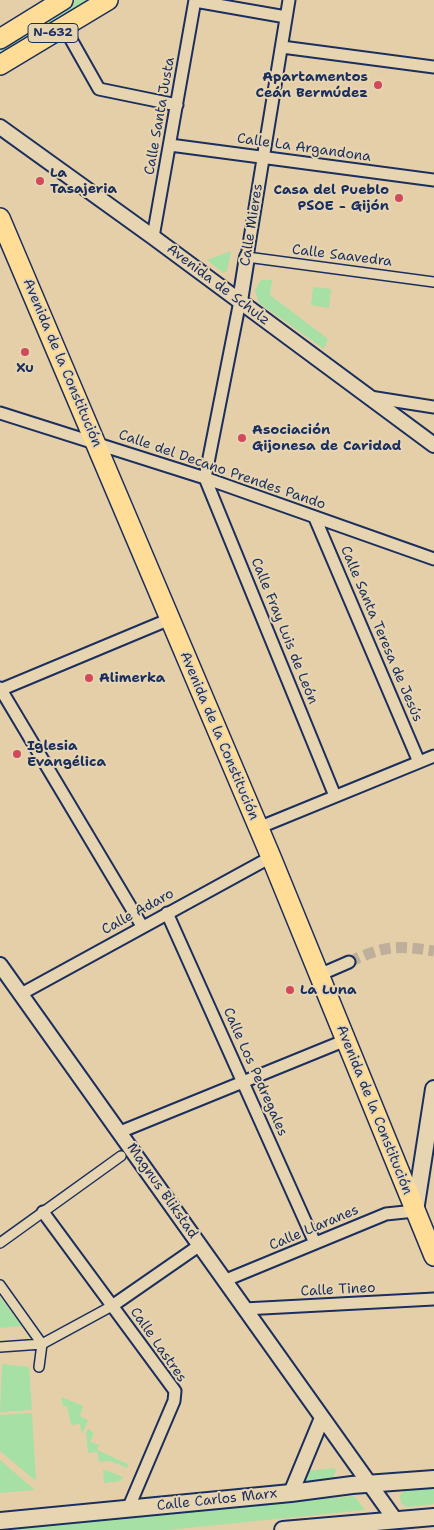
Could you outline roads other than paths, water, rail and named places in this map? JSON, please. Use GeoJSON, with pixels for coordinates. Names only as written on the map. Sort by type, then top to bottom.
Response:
{"type":"FeatureCollection","features":[{"type":"Feature","properties":{"kind":"main road","name":"N-632"},"geometry":{"type":"LineString","coordinates":[[0,39],[63,0]]}},
{"type":"Feature","properties":{"kind":"main road","name":"N-632"},"geometry":{"type":"LineString","coordinates":[[0,65],[107,1]]}},
{"type":"Feature","properties":{"kind":"main road","name":"Avenida de la Constitución"},"geometry":{"type":"LineString","coordinates":[[0,218],[258,828],[434,1256]]}},
{"type":"Feature","properties":{"kind":"main road"},"geometry":{"type":"LineString","coordinates":[[415,1211],[434,1089]]}},
{"type":"Feature","properties":{"kind":"main road","name":"Calle Carlos Marx"},"geometry":{"type":"LineString","coordinates":[[0,1522],[291,1493],[352,1485],[434,1479]]}},
{"type":"Feature","properties":{"kind":"main road"},"geometry":{"type":"LineString","coordinates":[[283,1530],[399,1526],[434,1517]]}},
{"type":"Feature","properties":{"kind":"street","name":"Calle Mieres"},"geometry":{"type":"LineString","coordinates":[[205,478],[240,301],[289,0]]}},
{"type":"Feature","properties":{"kind":"street"},"geometry":{"type":"LineString","coordinates":[[195,1],[286,17]]}},
{"type":"Feature","properties":{"kind":"street","name":"Calle Santa Justa"},"geometry":{"type":"LineString","coordinates":[[153,236],[195,1]]}},
{"type":"Feature","properties":{"kind":"street"},"geometry":{"type":"LineString","coordinates":[[64,26],[98,89],[177,105]]}},
{"type":"Feature","properties":{"kind":"street"},"geometry":{"type":"LineString","coordinates":[[282,47],[434,67]]}},
{"type":"Feature","properties":{"kind":"street","name":"Avenida de Schulz"},"geometry":{"type":"LineString","coordinates":[[0,127],[153,236],[434,445]]}},
{"type":"Feature","properties":{"kind":"street","name":"Calle La Argandona"},"geometry":{"type":"LineString","coordinates":[[170,145],[434,180]]}},
{"type":"Feature","properties":{"kind":"street","name":"Calle Saavedra"},"geometry":{"type":"LineString","coordinates":[[247,257],[434,282]]}},
{"type":"Feature","properties":{"kind":"street"},"geometry":{"type":"LineString","coordinates":[[370,397],[434,407]]}},
{"type":"Feature","properties":{"kind":"street","name":"Calle del Decano Prendes Pando"},"geometry":{"type":"LineString","coordinates":[[0,413],[205,478],[434,559]]}},
{"type":"Feature","properties":{"kind":"street","name":"Calle Fray Luis de León"},"geometry":{"type":"LineString","coordinates":[[205,478],[335,796]]}},
{"type":"Feature","properties":{"kind":"street","name":"Calle Santa Teresa de Jesús"},"geometry":{"type":"LineString","coordinates":[[315,518],[419,762]]}},
{"type":"Feature","properties":{"kind":"street"},"geometry":{"type":"LineString","coordinates":[[142,926],[0,689],[170,619]]}},
{"type":"Feature","properties":{"kind":"street"},"geometry":{"type":"LineString","coordinates":[[258,828],[434,756]]}},
{"type":"Feature","properties":{"kind":"street","name":"Calle Adaro"},"geometry":{"type":"LineString","coordinates":[[21,994],[270,857]]}},
{"type":"Feature","properties":{"kind":"street","name":"Calle Los Pedregales"},"geometry":{"type":"LineString","coordinates":[[166,913],[315,1243]]}},
{"type":"Feature","properties":{"kind":"street"},"geometry":{"type":"LineString","coordinates":[[319,975],[349,962]]}},
{"type":"Feature","properties":{"kind":"street","name":"Magnus Blikstad"},"geometry":{"type":"LineString","coordinates":[[0,965],[226,1280],[244,1309],[271,1343],[399,1526]]}},
{"type":"Feature","properties":{"kind":"street"},"geometry":{"type":"LineString","coordinates":[[120,1132],[346,1040]]}},
{"type":"Feature","properties":{"kind":"street"},"geometry":{"type":"LineString","coordinates":[[0,1243],[121,1156]]}},
{"type":"Feature","properties":{"kind":"street","name":"Calle Llaranes"},"geometry":{"type":"LineString","coordinates":[[226,1280],[386,1214],[415,1211]]}},
{"type":"Feature","properties":{"kind":"street","name":"Calle Lastres"},"geometry":{"type":"LineString","coordinates":[[43,1212],[175,1391],[174,1401],[128,1509]]}},
{"type":"Feature","properties":{"kind":"street"},"geometry":{"type":"LineString","coordinates":[[0,1347],[42,1344],[112,1306],[200,1245]]}},
{"type":"Feature","properties":{"kind":"street"},"geometry":{"type":"LineString","coordinates":[[2,1287],[42,1344],[39,1367]]}},
{"type":"Feature","properties":{"kind":"street","name":"Calle Tineo"},"geometry":{"type":"LineString","coordinates":[[244,1309],[434,1299]]}},
{"type":"Feature","properties":{"kind":"street"},"geometry":{"type":"LineString","coordinates":[[291,1493],[322,1418]]}},
{"type":"Feature","properties":{"kind":"tunnel"},"geometry":{"type":"LineString","coordinates":[[349,962],[390,948],[434,951]]}},
{"type":"Feature","properties":{"kind":"place","name":"Apartamentos Ceán Bermúdez"},"geometry":{"type":"Point","coordinates":[378,85]}},
{"type":"Feature","properties":{"kind":"place","name":"La Tasajeria"},"geometry":{"type":"Point","coordinates":[40,181]}},
{"type":"Feature","properties":{"kind":"place","name":"Casa del Pueblo PSOE - Gijón"},"geometry":{"type":"Point","coordinates":[399,198]}},
{"type":"Feature","properties":{"kind":"place","name":"Xu"},"geometry":{"type":"Point","coordinates":[25,352]}},
{"type":"Feature","properties":{"kind":"place","name":"Asociación Gijonesa de Caridad"},"geometry":{"type":"Point","coordinates":[242,438]}},
{"type":"Feature","properties":{"kind":"place","name":"Alimerka"},"geometry":{"type":"Point","coordinates":[89,678]}},
{"type":"Feature","properties":{"kind":"place","name":"Iglesia Evangélica"},"geometry":{"type":"Point","coordinates":[17,754]}},
{"type":"Feature","properties":{"kind":"place","name":"La Luna"},"geometry":{"type":"Point","coordinates":[290,990]}}]}
